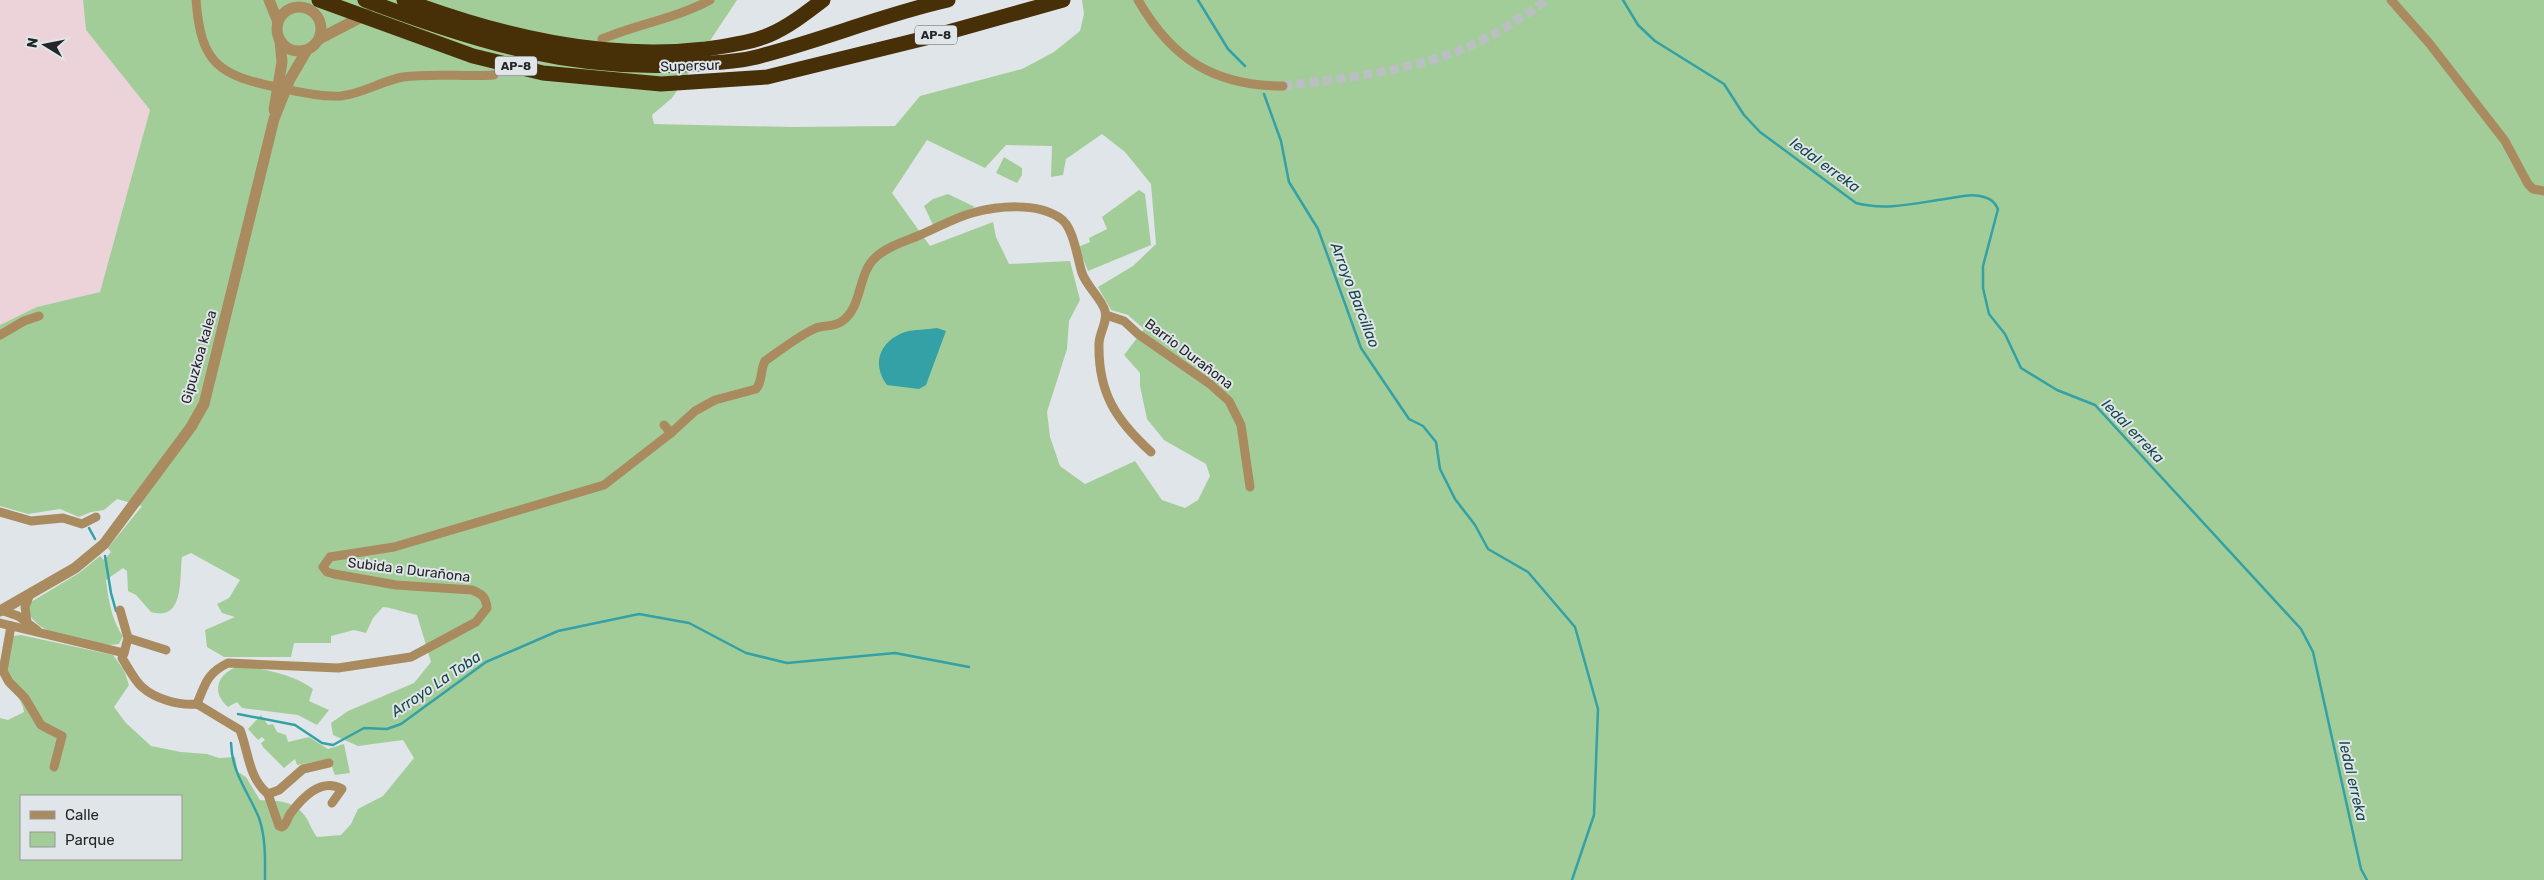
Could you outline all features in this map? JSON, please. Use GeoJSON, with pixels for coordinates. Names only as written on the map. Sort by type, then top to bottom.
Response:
{"type":"FeatureCollection","features":[{"type":"Feature","properties":{"kind":"highway","name":"AP-8"},"geometry":{"type":"LineString","coordinates":[[404,0],[470,23],[547,42],[649,53],[727,46],[768,36],[798,19],[823,0]]}},
{"type":"Feature","properties":{"kind":"highway","name":"Supersur"},"geometry":{"type":"LineString","coordinates":[[369,6],[472,39],[545,57],[601,64],[662,67],[750,58],[948,0]]}},
{"type":"Feature","properties":{"kind":"highway","name":"Supersur"},"geometry":{"type":"LineString","coordinates":[[316,6],[465,53],[543,73],[661,84],[722,82],[767,77],[1063,0]]}},
{"type":"Feature","properties":{"kind":"street"},"geometry":{"type":"LineString","coordinates":[[196,0],[200,36],[207,53],[223,68],[246,80],[315,95],[341,96],[362,91],[401,77],[494,75]]}},
{"type":"Feature","properties":{"kind":"street"},"geometry":{"type":"LineString","coordinates":[[269,0],[278,22],[282,62],[274,119]]}},
{"type":"Feature","properties":{"kind":"street"},"geometry":{"type":"LineString","coordinates":[[289,0],[300,6]]}},
{"type":"Feature","properties":{"kind":"street"},"geometry":{"type":"LineString","coordinates":[[278,22],[287,10],[300,6],[369,6],[416,0]]}},
{"type":"Feature","properties":{"kind":"street"},"geometry":{"type":"LineString","coordinates":[[602,38],[680,13],[710,0]]}},
{"type":"Feature","properties":{"kind":"street"},"geometry":{"type":"LineString","coordinates":[[1138,0],[1160,34],[1198,67],[1241,82],[1283,86]]}},
{"type":"Feature","properties":{"kind":"street"},"geometry":{"type":"LineString","coordinates":[[2391,0],[2429,43],[2505,140],[2528,184],[2544,191]]}},
{"type":"Feature","properties":{"kind":"street"},"geometry":{"type":"LineString","coordinates":[[316,6],[321,24],[320,39]]}},
{"type":"Feature","properties":{"kind":"street"},"geometry":{"type":"LineString","coordinates":[[274,119],[290,79],[307,50],[369,6]]}},
{"type":"Feature","properties":{"kind":"street"},"geometry":{"type":"LineString","coordinates":[[280,41],[292,50],[307,50]]}},
{"type":"Feature","properties":{"kind":"street","name":"Gipuzkoa kalea"},"geometry":{"type":"LineString","coordinates":[[1,610],[75,568],[104,544],[191,427],[204,404],[274,119]]}},
{"type":"Feature","properties":{"kind":"street","name":"Subida a Durañona"},"geometry":{"type":"LineString","coordinates":[[196,704],[207,679],[214,669],[228,663],[338,668],[411,657],[440,643],[484,615],[487,608],[482,594],[472,590],[396,585],[334,574],[327,572],[324,567],[325,562],[330,557],[394,547],[604,486],[671,433],[695,411],[715,400],[756,389],[760,384],[762,367],[765,361],[817,328],[832,326],[842,322],[851,313],[867,268],[875,257],[882,252],[971,213],[1011,207],[1049,211],[1062,219],[1074,241],[1089,288],[1104,308],[1106,314]]}},
{"type":"Feature","properties":{"kind":"street"},"geometry":{"type":"LineString","coordinates":[[1106,314],[1098,343],[1105,389],[1114,412],[1127,430],[1151,452]]}},
{"type":"Feature","properties":{"kind":"street","name":"Barrio Durañona"},"geometry":{"type":"LineString","coordinates":[[1106,314],[1124,321],[1138,334],[1210,384],[1229,401],[1241,425],[1250,487]]}},
{"type":"Feature","properties":{"kind":"street"},"geometry":{"type":"LineString","coordinates":[[0,335],[24,321],[38,316]]}},
{"type":"Feature","properties":{"kind":"street"},"geometry":{"type":"LineString","coordinates":[[664,425],[671,433]]}},
{"type":"Feature","properties":{"kind":"street"},"geometry":{"type":"LineString","coordinates":[[0,512],[31,521],[63,518],[82,524],[96,517]]}},
{"type":"Feature","properties":{"kind":"street"},"geometry":{"type":"LineString","coordinates":[[27,622],[25,607],[31,593]]}},
{"type":"Feature","properties":{"kind":"street"},"geometry":{"type":"LineString","coordinates":[[1,610],[27,622],[39,632]]}},
{"type":"Feature","properties":{"kind":"street"},"geometry":{"type":"LineString","coordinates":[[120,610],[128,638],[122,658],[141,687],[167,700],[189,705],[196,704],[240,730],[250,769],[258,783],[268,794],[279,826],[282,827],[303,798],[318,787],[327,785],[342,789],[332,803]]}},
{"type":"Feature","properties":{"kind":"street"},"geometry":{"type":"LineString","coordinates":[[0,623],[124,653]]}},
{"type":"Feature","properties":{"kind":"street"},"geometry":{"type":"LineString","coordinates":[[11,626],[3,671],[9,682],[25,698],[41,724],[62,736],[54,767]]}},
{"type":"Feature","properties":{"kind":"street"},"geometry":{"type":"LineString","coordinates":[[128,638],[166,650]]}},
{"type":"Feature","properties":{"kind":"street"},"geometry":{"type":"LineString","coordinates":[[268,794],[279,790],[303,769],[329,762]]}},
{"type":"Feature","properties":{"kind":"shaded area"},"geometry":{"type":"Polygon","coordinates":[[[0,0],[83,0],[86,30],[150,110],[100,292],[37,307],[0,325],[0,0]]]}},
{"type":"Feature","properties":{"kind":"green space"},"geometry":{"type":"Polygon","coordinates":[[[83,0],[737,0],[672,98],[652,115],[654,124],[791,127],[895,126],[920,96],[1022,69],[1054,52],[1080,31],[1084,14],[1082,0],[2544,0],[2544,880],[0,880],[0,718],[8,720],[24,712],[22,704],[10,683],[7,671],[13,636],[21,635],[113,655],[124,670],[129,685],[114,707],[126,723],[151,746],[181,752],[207,754],[219,758],[235,757],[238,772],[246,777],[260,800],[285,802],[296,807],[305,816],[317,837],[341,835],[351,824],[358,809],[383,796],[414,758],[403,740],[358,746],[333,735],[331,723],[348,711],[414,683],[431,662],[417,615],[383,607],[373,618],[366,633],[354,630],[331,636],[331,643],[294,643],[291,657],[224,657],[207,647],[205,630],[235,617],[222,613],[217,604],[229,598],[240,580],[191,553],[182,557],[178,596],[175,605],[170,611],[162,613],[151,612],[136,595],[128,591],[127,571],[123,568],[106,580],[113,617],[123,636],[119,644],[93,643],[60,635],[43,628],[30,616],[28,610],[31,602],[79,573],[100,556],[104,560],[111,552],[108,548],[142,506],[117,499],[104,510],[91,512],[79,517],[60,509],[28,514],[0,506],[0,325],[37,307],[100,292],[150,110],[86,30],[83,0]],[[1102,134],[1066,159],[1063,175],[1051,177],[1052,146],[1006,145],[985,168],[927,140],[892,193],[930,246],[993,222],[996,237],[1009,264],[1070,261],[1080,300],[1069,321],[1067,349],[1047,412],[1050,437],[1060,466],[1085,484],[1135,461],[1162,500],[1185,508],[1198,500],[1210,476],[1206,464],[1164,440],[1147,419],[1140,386],[1140,373],[1124,355],[1144,329],[1128,315],[1111,310],[1098,287],[1133,266],[1156,244],[1151,184],[1125,152],[1102,134]]]}},
{"type":"Feature","properties":{"kind":"green space"},"geometry":{"type":"Polygon","coordinates":[[[1004,157],[1022,168],[1022,175],[1017,183],[996,173],[1004,157]]]}},
{"type":"Feature","properties":{"kind":"green space"},"geometry":{"type":"Polygon","coordinates":[[[1139,190],[1145,194],[1151,245],[1088,271],[1078,247],[1090,242],[1089,238],[1107,229],[1102,217],[1139,190]]]}},
{"type":"Feature","properties":{"kind":"green space"},"geometry":{"type":"Polygon","coordinates":[[[948,194],[975,207],[933,225],[924,206],[933,199],[948,194]]]}},
{"type":"Feature","properties":{"kind":"green space"},"geometry":{"type":"Polygon","coordinates":[[[239,666],[269,671],[297,680],[313,689],[309,701],[329,710],[317,725],[298,715],[242,708],[237,702],[228,707],[219,695],[219,683],[226,673],[239,666]]]}},
{"type":"Feature","properties":{"kind":"green space"},"geometry":{"type":"Polygon","coordinates":[[[261,715],[268,725],[273,724],[277,732],[286,735],[288,742],[309,737],[328,749],[344,744],[350,773],[335,775],[329,759],[297,765],[295,759],[284,768],[263,747],[261,743],[265,740],[262,737],[258,740],[248,729],[261,715]]]}},
{"type":"Feature","properties":{"kind":"water"},"geometry":{"type":"Polygon","coordinates":[[[937,328],[946,331],[926,385],[919,389],[887,385],[882,377],[879,361],[884,347],[889,341],[905,332],[937,328]]]}},
{"type":"Feature","properties":{"kind":"waterway","name":"Arroyo Barcillao"},"geometry":{"type":"LineString","coordinates":[[1198,0],[1228,49],[1245,66]]}},
{"type":"Feature","properties":{"kind":"waterway","name":"Iedal erreka"},"geometry":{"type":"LineString","coordinates":[[1623,0],[1638,25],[1655,41],[1724,84],[1744,115],[1760,132],[1856,203],[1890,206],[1975,195],[1987,198],[1994,203],[1998,209],[1983,266],[1983,288],[1989,314],[2005,334],[2021,368],[2057,390],[2095,405],[2301,629],[2313,652],[2361,869],[2367,880]]}},
{"type":"Feature","properties":{"kind":"waterway","name":"Arroyo Barcillao"},"geometry":{"type":"LineString","coordinates":[[1264,94],[1281,141],[1289,182],[1318,229],[1361,348],[1409,419],[1423,426],[1436,442],[1440,469],[1455,499],[1475,525],[1488,549],[1528,572],[1575,627],[1598,709],[1594,815],[1572,880]]}},
{"type":"Feature","properties":{"kind":"waterway"},"geometry":{"type":"LineString","coordinates":[[89,528],[95,539]]}},
{"type":"Feature","properties":{"kind":"waterway","name":"Arroyo La Toba"},"geometry":{"type":"LineString","coordinates":[[105,556],[116,611]]}},
{"type":"Feature","properties":{"kind":"waterway","name":"Arroyo La Toba"},"geometry":{"type":"LineString","coordinates":[[238,714],[295,725],[322,743],[333,745],[364,728],[387,729],[401,724],[486,662],[558,631],[639,614],[689,623],[746,653],[787,663],[895,653],[969,667]]}},
{"type":"Feature","properties":{"kind":"waterway"},"geometry":{"type":"LineString","coordinates":[[231,743],[237,773],[255,808],[263,833],[265,880]]}},
{"type":"Feature","properties":{"kind":"tunnel"},"geometry":{"type":"LineString","coordinates":[[1283,86],[1403,68],[1432,60],[1488,38],[1530,12],[1545,0]]}},
{"type":"Feature","properties":{"kind":"tunnel"},"geometry":{"type":"LineString","coordinates":[[494,75],[548,57]]}}]}
